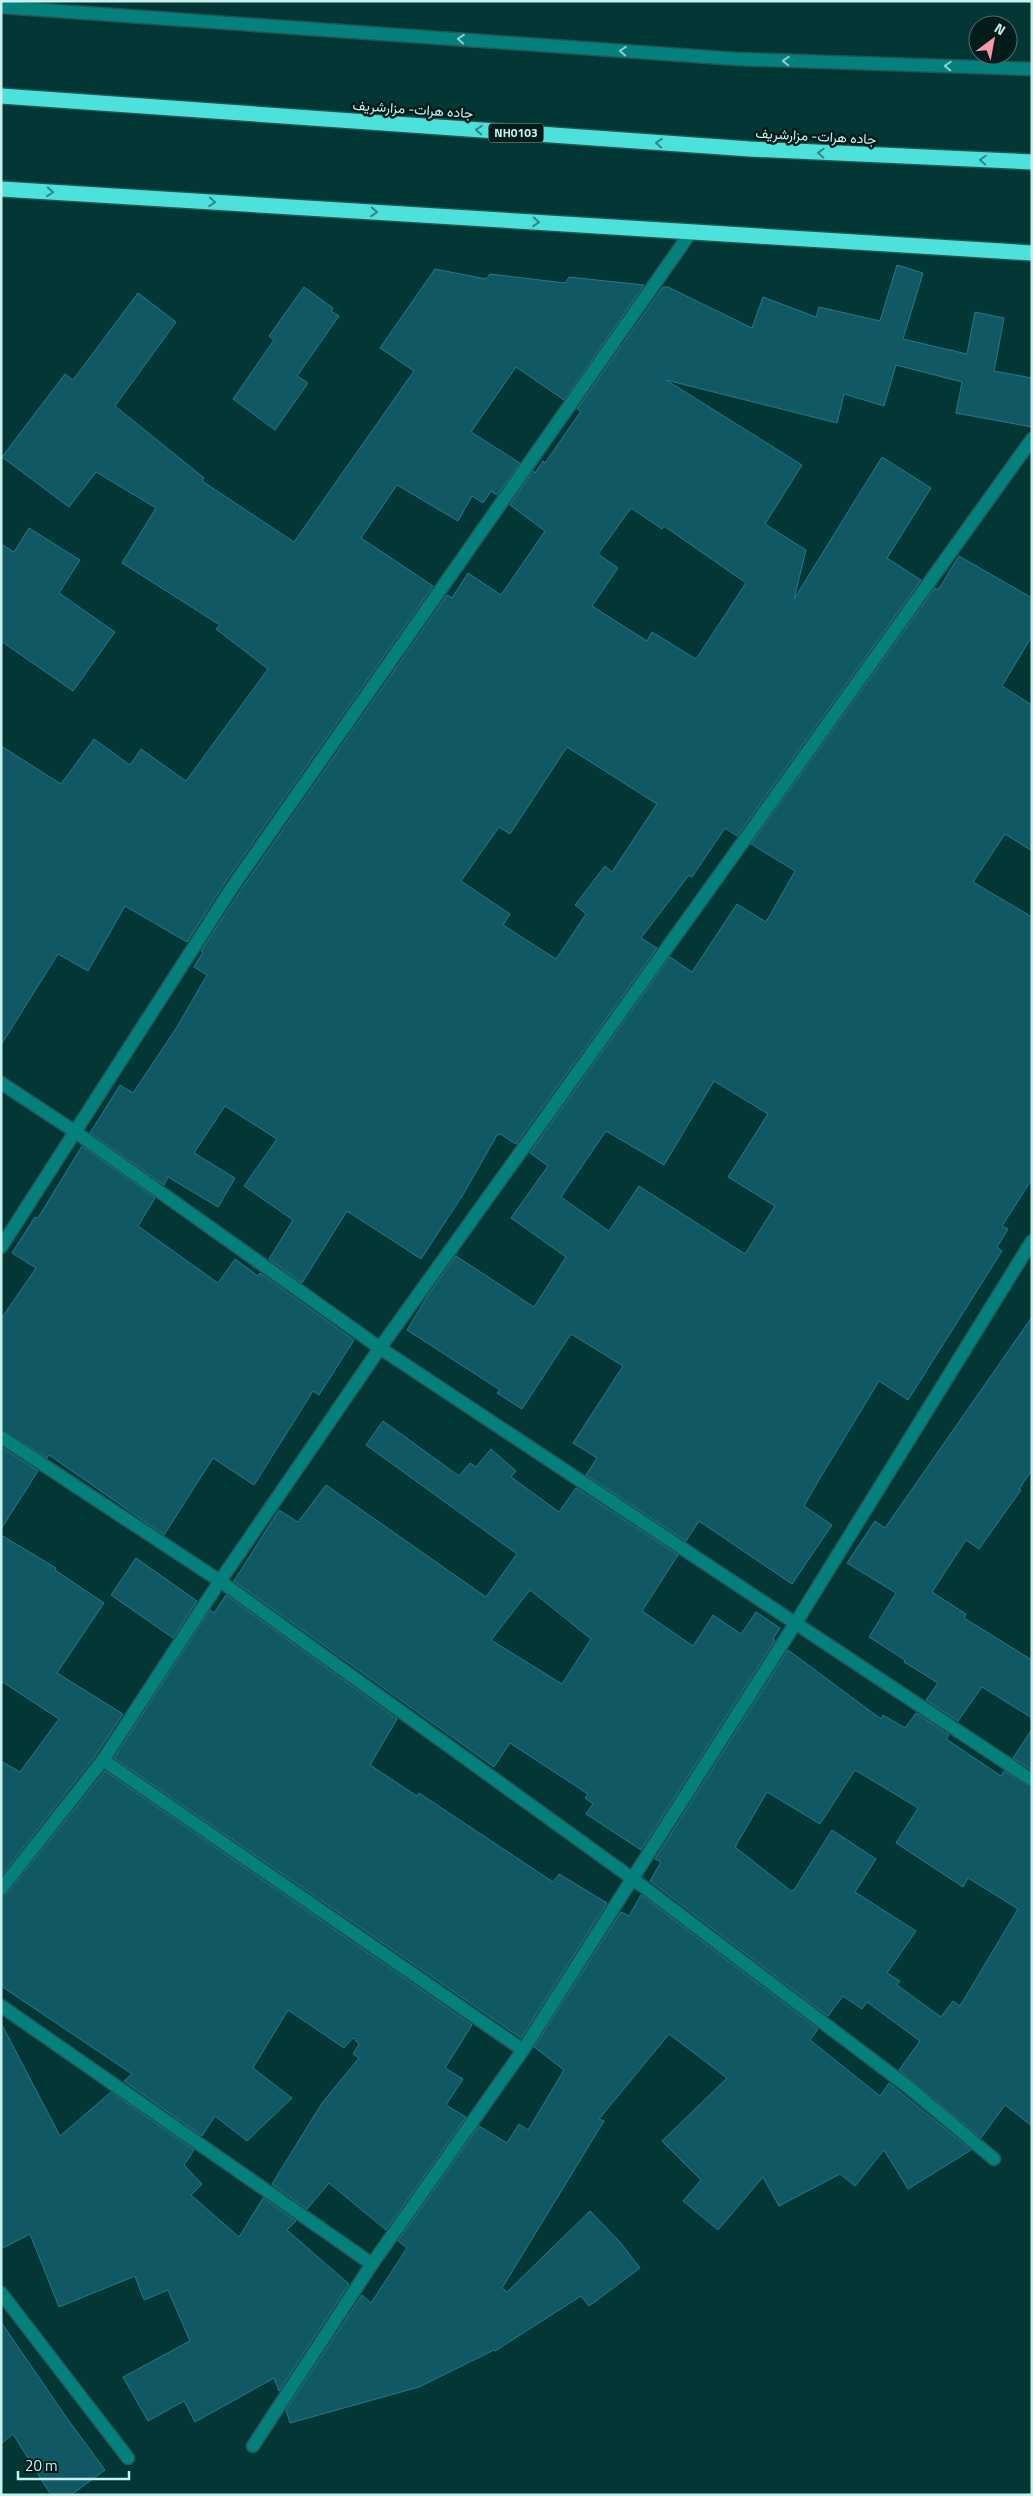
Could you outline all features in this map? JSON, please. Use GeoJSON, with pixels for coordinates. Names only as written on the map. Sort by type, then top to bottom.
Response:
{"type":"FeatureCollection","features":[{"type":"Feature","properties":{"kind":"highway","name":"جاده هرات- مزارشریف"},"geometry":{"type":"LineString","coordinates":[[1,96],[740,149],[1032,162]]}},
{"type":"Feature","properties":{"kind":"highway"},"geometry":{"type":"LineString","coordinates":[[1,189],[1032,253]]}},
{"type":"Feature","properties":{"kind":"street"},"geometry":{"type":"LineString","coordinates":[[1,7],[737,59],[1032,69]]}},
{"type":"Feature","properties":{"kind":"street"},"geometry":{"type":"LineString","coordinates":[[1,1247],[233,886],[691,232]]}},
{"type":"Feature","properties":{"kind":"street"},"geometry":{"type":"LineString","coordinates":[[1,1889],[103,1760],[220,1581],[380,1348],[1032,439]]}},
{"type":"Feature","properties":{"kind":"street"},"geometry":{"type":"LineString","coordinates":[[1,1083],[74,1131],[380,1348],[1032,1780]]}},
{"type":"Feature","properties":{"kind":"street"},"geometry":{"type":"LineString","coordinates":[[253,2446],[372,2264],[524,2050],[794,1624],[1032,1241]]}},
{"type":"Feature","properties":{"kind":"street"},"geometry":{"type":"LineString","coordinates":[[1,1437],[220,1581],[633,1879],[907,2086],[994,2159]]}},
{"type":"Feature","properties":{"kind":"street"},"geometry":{"type":"LineString","coordinates":[[103,1760],[524,2050]]}},
{"type":"Feature","properties":{"kind":"street"},"geometry":{"type":"LineString","coordinates":[[1,2006],[372,2264]]}},
{"type":"Feature","properties":{"kind":"street"},"geometry":{"type":"LineString","coordinates":[[1,2293],[128,2458]]}},
{"type":"Feature","properties":{"kind":"building"},"geometry":{"type":"Polygon","coordinates":[[[897,265],[923,273],[903,339],[967,354],[975,312],[1004,318],[994,371],[1032,378],[1032,427],[956,413],[962,382],[896,365],[884,406],[844,394],[837,423],[666,380],[802,465],[765,524],[806,550],[794,599],[882,457],[931,488],[887,558],[921,580],[737,836],[725,828],[692,877],[689,875],[641,938],[657,948],[516,1144],[500,1134],[497,1135],[464,1193],[421,1259],[347,1211],[302,1283],[269,1259],[293,1220],[244,1186],[277,1139],[225,1106],[194,1153],[235,1178],[218,1207],[168,1177],[164,1185],[90,1133],[120,1085],[133,1093],[177,1027],[207,975],[194,967],[203,952],[201,951],[240,891],[447,595],[452,598],[468,573],[501,595],[545,531],[510,505],[533,471],[535,473],[543,461],[545,463],[581,411],[577,409],[663,287],[668,287],[752,328],[763,297],[816,317],[819,307],[880,321],[897,265]],[[631,508],[598,554],[618,568],[592,606],[647,641],[652,632],[696,659],[746,583],[664,526],[662,529],[631,508]],[[567,747],[510,834],[499,827],[461,881],[510,914],[503,925],[556,959],[586,914],[575,905],[605,866],[612,872],[657,804],[567,747]]]}},
{"type":"Feature","properties":{"kind":"building"},"geometry":{"type":"Polygon","coordinates":[[[435,269],[486,279],[490,274],[565,283],[569,277],[644,285],[564,400],[516,367],[471,432],[520,463],[497,495],[491,491],[483,503],[472,496],[458,521],[397,485],[361,538],[433,586],[226,881],[187,942],[125,906],[88,971],[58,954],[1,1045],[1,746],[61,784],[94,739],[130,765],[141,749],[186,781],[268,669],[216,629],[220,625],[122,563],[156,508],[96,472],[69,507],[2,457],[65,374],[73,380],[138,293],[176,322],[115,406],[204,478],[202,481],[294,542],[414,371],[380,348],[435,269]]]}},
{"type":"Feature","properties":{"kind":"building"},"geometry":{"type":"Polygon","coordinates":[[[304,287],[333,308],[331,311],[339,316],[297,376],[308,383],[275,430],[233,399],[274,340],[269,336],[304,287]]]}},
{"type":"Feature","properties":{"kind":"building"},"geometry":{"type":"Polygon","coordinates":[[[29,528],[80,560],[59,593],[115,632],[73,691],[1,641],[1,544],[14,552],[29,528]]]}},
{"type":"Feature","properties":{"kind":"building"},"geometry":{"type":"Polygon","coordinates":[[[959,556],[1032,598],[1032,636],[1002,686],[1032,705],[1032,851],[1005,834],[973,882],[1032,917],[1032,1179],[1002,1226],[1008,1229],[997,1247],[1002,1251],[908,1400],[879,1381],[820,1478],[804,1506],[832,1525],[792,1584],[699,1521],[686,1541],[586,1475],[597,1458],[573,1443],[623,1366],[571,1334],[522,1409],[497,1393],[500,1390],[407,1330],[428,1295],[456,1256],[534,1307],[566,1257],[511,1218],[548,1166],[530,1153],[670,957],[692,972],[737,904],[766,922],[795,871],[751,844],[935,588],[938,590],[959,556]],[[714,1081],[664,1165],[606,1131],[561,1197],[609,1231],[639,1186],[745,1254],[775,1206],[728,1177],[768,1114],[714,1081]]]}},
{"type":"Feature","properties":{"kind":"building"},"geometry":{"type":"Polygon","coordinates":[[[82,1146],[155,1198],[138,1226],[218,1283],[235,1259],[258,1276],[260,1273],[354,1340],[319,1395],[313,1391],[254,1485],[213,1458],[164,1535],[49,1455],[47,1458],[1,1429],[1,1319],[36,1268],[12,1253],[35,1217],[38,1218],[82,1146]]]}},
{"type":"Feature","properties":{"kind":"building"},"geometry":{"type":"Polygon","coordinates":[[[1032,1317],[1032,1470],[1019,1489],[1021,1490],[979,1549],[966,1540],[932,1592],[966,1614],[964,1618],[1032,1660],[1032,1718],[982,1687],[958,1721],[926,1700],[938,1683],[869,1637],[896,1593],[847,1563],[875,1521],[885,1528],[1032,1317]]]}},
{"type":"Feature","properties":{"kind":"building"},"geometry":{"type":"Polygon","coordinates":[[[383,1421],[459,1476],[470,1463],[476,1467],[491,1449],[516,1471],[511,1477],[559,1512],[576,1488],[678,1555],[642,1611],[693,1646],[713,1615],[741,1634],[756,1612],[780,1628],[773,1639],[775,1640],[641,1850],[586,1814],[593,1804],[585,1798],[588,1794],[510,1743],[494,1767],[234,1581],[279,1510],[298,1522],[326,1485],[486,1597],[517,1554],[366,1445],[383,1421]],[[530,1590],[491,1640],[562,1684],[591,1639],[530,1590]]]}},
{"type":"Feature","properties":{"kind":"building"},"geometry":{"type":"Polygon","coordinates":[[[1,1447],[38,1471],[1,1529],[1,1447]]]}},
{"type":"Feature","properties":{"kind":"building"},"geometry":{"type":"Polygon","coordinates":[[[1,1535],[56,1568],[55,1570],[104,1603],[57,1673],[123,1714],[96,1755],[1,1876],[1,1761],[20,1772],[59,1719],[1,1681],[1,1535]]]}},
{"type":"Feature","properties":{"kind":"building"},"geometry":{"type":"Polygon","coordinates":[[[136,1558],[197,1601],[173,1638],[111,1595],[136,1558]]]}},
{"type":"Feature","properties":{"kind":"building"},"geometry":{"type":"Polygon","coordinates":[[[226,1595],[397,1719],[370,1765],[417,1796],[419,1793],[553,1882],[559,1874],[607,1903],[521,2038],[114,1758],[210,1610],[214,1613],[226,1595]]]}},
{"type":"Feature","properties":{"kind":"building"},"geometry":{"type":"Polygon","coordinates":[[[788,1650],[881,1719],[883,1715],[905,1728],[916,1713],[949,1735],[946,1739],[1001,1776],[1004,1771],[1032,1788],[1032,2126],[1005,2105],[981,2138],[899,2070],[920,2041],[867,2002],[862,2009],[843,1996],[828,2016],[650,1881],[661,1862],[655,1859],[788,1650]],[[855,1770],[820,1824],[767,1792],[735,1847],[791,1891],[794,1890],[832,1830],[876,1859],[855,1892],[916,1931],[887,1973],[900,1981],[897,1985],[941,2017],[953,2001],[960,2006],[1018,1909],[968,1878],[963,1887],[896,1843],[918,1808],[855,1770]]]}},
{"type":"Feature","properties":{"kind":"building"},"geometry":{"type":"Polygon","coordinates":[[[1032,1729],[1032,1770],[1013,1758],[1032,1729]]]}},
{"type":"Feature","properties":{"kind":"building"},"geometry":{"type":"Polygon","coordinates":[[[105,1771],[472,2025],[445,2068],[463,2079],[446,2105],[466,2117],[386,2230],[329,2183],[307,2209],[272,2184],[322,2103],[359,2058],[353,2054],[359,2044],[353,2038],[344,2048],[288,2010],[253,2068],[292,2098],[247,2141],[215,2116],[202,2136],[124,2081],[132,2074],[1,1986],[1,1897],[7,1894],[105,1771]]]}},
{"type":"Feature","properties":{"kind":"building"},"geometry":{"type":"Polygon","coordinates":[[[641,1895],[818,2029],[810,2040],[880,2096],[889,2083],[971,2150],[908,2189],[884,2150],[855,2186],[840,2174],[779,2206],[763,2177],[718,2230],[683,2201],[701,2180],[662,2141],[727,2078],[669,2034],[599,2119],[604,2121],[502,2288],[507,2292],[590,2211],[620,2242],[640,2268],[589,2306],[581,2296],[495,2351],[419,2387],[290,2423],[286,2410],[362,2295],[371,2303],[407,2248],[398,2241],[479,2126],[507,2143],[519,2124],[528,2130],[564,2070],[534,2047],[621,1912],[629,1916],[641,1895]]]}},
{"type":"Feature","properties":{"kind":"building"},"geometry":{"type":"Polygon","coordinates":[[[1,2023],[60,2136],[111,2092],[194,2150],[184,2165],[202,2184],[191,2195],[239,2237],[263,2198],[296,2221],[287,2230],[349,2284],[279,2391],[274,2378],[195,2422],[184,2401],[148,2421],[123,2377],[190,2341],[168,2290],[144,2300],[135,2276],[59,2307],[30,2234],[1,2249],[1,2023]]]}},
{"type":"Feature","properties":{"kind":"building"},"geometry":{"type":"Polygon","coordinates":[[[1,2322],[105,2470],[71,2495],[51,2495],[13,2434],[1,2444],[1,2322]]]}}]}
